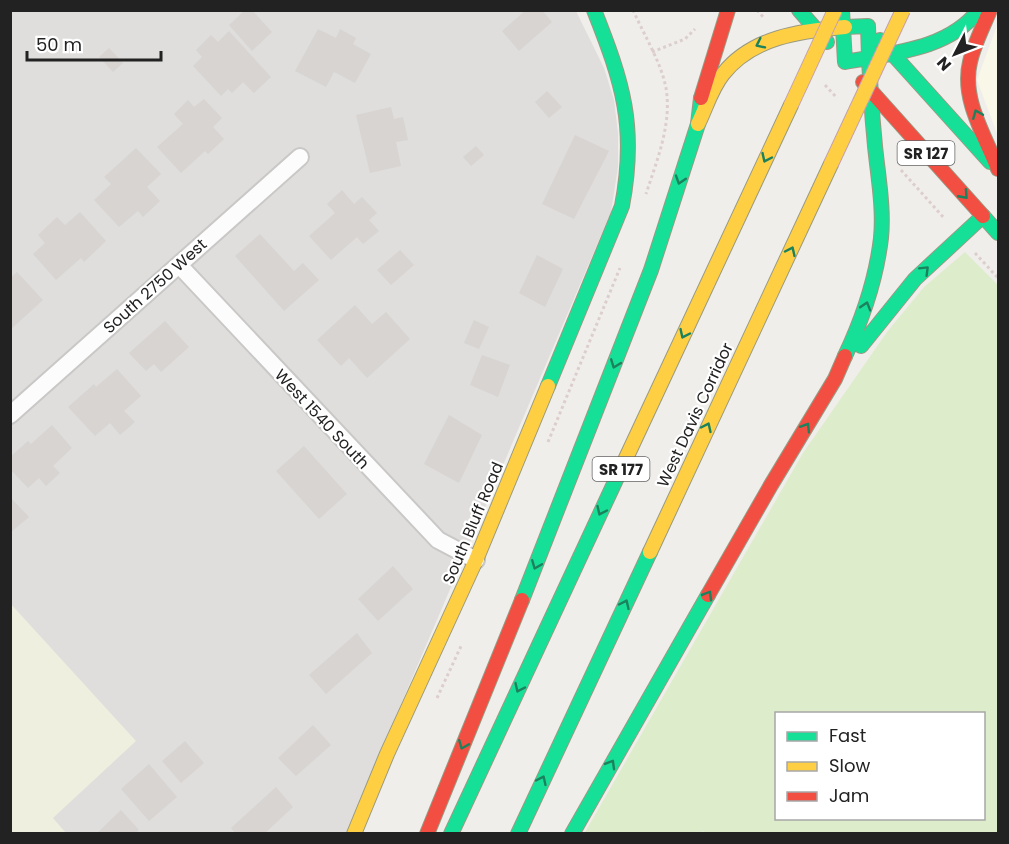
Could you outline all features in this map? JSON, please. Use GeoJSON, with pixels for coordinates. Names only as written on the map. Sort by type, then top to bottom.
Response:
{"type":"FeatureCollection","features":[{"type":"Feature","properties":{"kind":"main road","name":"South Bluff Road"},"geometry":{"type":"LineString","coordinates":[[354,834],[387,754],[476,560],[622,206],[629,169],[629,126],[621,81],[594,10]]}},
{"type":"Feature","properties":{"kind":"main road"},"geometry":{"type":"LineString","coordinates":[[698,124],[701,96],[728,10]]}},
{"type":"Feature","properties":{"kind":"main road","name":"SR 127"},"geometry":{"type":"LineString","coordinates":[[799,10],[999,233]]}},
{"type":"Feature","properties":{"kind":"main road","name":"SR 177"},"geometry":{"type":"LineString","coordinates":[[451,834],[836,10]]}},
{"type":"Feature","properties":{"kind":"main road"},"geometry":{"type":"LineString","coordinates":[[842,10],[845,62],[925,46],[950,36],[965,26],[979,10]]}},
{"type":"Feature","properties":{"kind":"main road","name":"SR 127"},"geometry":{"type":"LineString","coordinates":[[854,10],[999,170]]}},
{"type":"Feature","properties":{"kind":"main road","name":"West Davis Corridor"},"geometry":{"type":"LineString","coordinates":[[518,834],[903,10]]}},
{"type":"Feature","properties":{"kind":"main road"},"geometry":{"type":"LineString","coordinates":[[990,10],[971,60],[968,85],[969,94],[999,170]]}},
{"type":"Feature","properties":{"kind":"main road"},"geometry":{"type":"LineString","coordinates":[[427,834],[557,515],[647,281],[698,124],[723,75],[753,47],[776,37],[817,30],[868,26],[869,89],[881,209],[878,262],[863,317],[835,379]]}},
{"type":"Feature","properties":{"kind":"main road"},"geometry":{"type":"LineString","coordinates":[[572,834],[771,485],[835,379],[898,298],[983,216]]}},
{"type":"Feature","properties":{"kind":"street","name":"South 2750 West"},"geometry":{"type":"LineString","coordinates":[[10,415],[300,157]]}},
{"type":"Feature","properties":{"kind":"street","name":"West 1540 South"},"geometry":{"type":"LineString","coordinates":[[178,265],[438,540],[476,560]]}},
{"type":"Feature","properties":{"kind":"path"},"geometry":{"type":"LineString","coordinates":[[652,52],[685,39],[695,30],[698,23]]}},
{"type":"Feature","properties":{"kind":"path"},"geometry":{"type":"LineString","coordinates":[[896,164],[951,226]]}},
{"type":"Feature","properties":{"kind":"path"},"geometry":{"type":"LineString","coordinates":[[975,252],[999,278]]}},
{"type":"Feature","properties":{"kind":"shaded area"},"geometry":{"type":"Polygon","coordinates":[[[10,11],[576,11],[604,68],[614,100],[618,133],[618,167],[611,212],[346,833],[11,833],[10,11]]]}},
{"type":"Feature","properties":{"kind":"shaded area"},"geometry":{"type":"Polygon","coordinates":[[[998,23],[998,136],[977,80],[998,23]]]}},
{"type":"Feature","properties":{"kind":"green space"},"geometry":{"type":"Polygon","coordinates":[[[965,252],[998,285],[998,833],[706,834],[703,831],[700,834],[584,834],[803,453],[887,332],[924,287],[965,252]]]}},
{"type":"Feature","properties":{"kind":"green space"},"geometry":{"type":"Polygon","coordinates":[[[10,603],[136,741],[53,818],[66,833],[11,833],[10,603]]]}},
{"type":"Feature","properties":{"kind":"building"},"geometry":{"type":"Polygon","coordinates":[[[245,10],[252,10],[272,32],[252,51],[229,25],[245,10]]]}},
{"type":"Feature","properties":{"kind":"building"},"geometry":{"type":"Polygon","coordinates":[[[526,10],[542,10],[552,22],[519,51],[502,31],[526,10]]]}},
{"type":"Feature","properties":{"kind":"building"},"geometry":{"type":"Polygon","coordinates":[[[318,29],[336,38],[340,29],[356,38],[353,44],[371,54],[355,83],[334,72],[326,87],[295,71],[318,29]]]}},
{"type":"Feature","properties":{"kind":"building"},"geometry":{"type":"Polygon","coordinates":[[[229,31],[271,77],[254,93],[243,82],[232,93],[228,89],[221,96],[193,66],[202,57],[196,50],[211,35],[218,42],[229,31]]]}},
{"type":"Feature","properties":{"kind":"building"},"geometry":{"type":"Polygon","coordinates":[[[109,48],[123,63],[113,72],[99,57],[109,48]]]}},
{"type":"Feature","properties":{"kind":"building"},"geometry":{"type":"Polygon","coordinates":[[[547,91],[562,107],[549,118],[535,102],[547,91]]]}},
{"type":"Feature","properties":{"kind":"building"},"geometry":{"type":"Polygon","coordinates":[[[204,99],[222,118],[213,127],[224,139],[208,154],[205,151],[181,173],[157,147],[183,124],[174,114],[188,100],[194,107],[204,99]]]}},
{"type":"Feature","properties":{"kind":"building"},"geometry":{"type":"Polygon","coordinates":[[[391,107],[394,119],[403,117],[408,140],[396,142],[401,166],[370,173],[356,115],[391,107]]]}},
{"type":"Feature","properties":{"kind":"building"},"geometry":{"type":"Polygon","coordinates":[[[575,135],[609,151],[574,219],[542,204],[575,135]]]}},
{"type":"Feature","properties":{"kind":"building"},"geometry":{"type":"Polygon","coordinates":[[[476,146],[484,155],[471,166],[463,157],[476,146]]]}},
{"type":"Feature","properties":{"kind":"building"},"geometry":{"type":"Polygon","coordinates":[[[136,148],[161,174],[147,187],[160,201],[143,217],[138,211],[119,227],[94,200],[111,184],[104,177],[136,148]]]}},
{"type":"Feature","properties":{"kind":"building"},"geometry":{"type":"Polygon","coordinates":[[[342,190],[354,204],[362,197],[377,213],[369,220],[379,231],[363,244],[357,237],[331,260],[309,236],[335,213],[327,204],[342,190]]]}},
{"type":"Feature","properties":{"kind":"building"},"geometry":{"type":"Polygon","coordinates":[[[80,212],[106,241],[84,262],[81,258],[56,280],[33,254],[45,243],[38,235],[57,217],[65,225],[80,212]]]}},
{"type":"Feature","properties":{"kind":"building"},"geometry":{"type":"Polygon","coordinates":[[[260,234],[294,271],[303,263],[319,280],[284,311],[235,256],[260,234]]]}},
{"type":"Feature","properties":{"kind":"building"},"geometry":{"type":"Polygon","coordinates":[[[400,250],[414,265],[391,285],[377,270],[400,250]]]}},
{"type":"Feature","properties":{"kind":"building"},"geometry":{"type":"Polygon","coordinates":[[[537,255],[563,269],[545,307],[519,293],[537,255]]]}},
{"type":"Feature","properties":{"kind":"building"},"geometry":{"type":"Polygon","coordinates":[[[17,272],[43,300],[10,330],[10,278],[17,272]]]}},
{"type":"Feature","properties":{"kind":"building"},"geometry":{"type":"Polygon","coordinates":[[[355,305],[372,324],[386,312],[410,339],[367,378],[349,358],[341,366],[317,340],[355,305]]]}},
{"type":"Feature","properties":{"kind":"building"},"geometry":{"type":"Polygon","coordinates":[[[474,320],[489,327],[479,349],[464,343],[474,320]]]}},
{"type":"Feature","properties":{"kind":"building"},"geometry":{"type":"Polygon","coordinates":[[[165,321],[189,347],[161,372],[154,364],[146,371],[129,353],[165,321]]]}},
{"type":"Feature","properties":{"kind":"building"},"geometry":{"type":"Polygon","coordinates":[[[482,355],[510,365],[498,397],[470,385],[482,355]]]}},
{"type":"Feature","properties":{"kind":"building"},"geometry":{"type":"Polygon","coordinates":[[[117,369],[141,396],[124,411],[135,422],[120,435],[110,423],[95,436],[68,407],[94,384],[96,387],[117,369]]]}},
{"type":"Feature","properties":{"kind":"building"},"geometry":{"type":"Polygon","coordinates":[[[449,415],[482,435],[459,483],[424,464],[449,415]]]}},
{"type":"Feature","properties":{"kind":"building"},"geometry":{"type":"Polygon","coordinates":[[[52,425],[72,448],[53,466],[60,473],[46,486],[39,478],[28,488],[10,469],[10,457],[28,441],[31,444],[52,425]]]}},
{"type":"Feature","properties":{"kind":"building"},"geometry":{"type":"Polygon","coordinates":[[[304,446],[347,494],[319,519],[276,471],[304,446]]]}},
{"type":"Feature","properties":{"kind":"building"},"geometry":{"type":"Polygon","coordinates":[[[10,497],[29,517],[10,533],[10,497]]]}},
{"type":"Feature","properties":{"kind":"building"},"geometry":{"type":"Polygon","coordinates":[[[393,566],[413,589],[378,621],[358,599],[393,566]]]}},
{"type":"Feature","properties":{"kind":"building"},"geometry":{"type":"Polygon","coordinates":[[[357,633],[372,653],[326,694],[309,675],[357,633]]]}},
{"type":"Feature","properties":{"kind":"building"},"geometry":{"type":"Polygon","coordinates":[[[313,725],[331,745],[296,776],[278,758],[313,725]]]}},
{"type":"Feature","properties":{"kind":"building"},"geometry":{"type":"Polygon","coordinates":[[[185,741],[204,763],[181,783],[162,761],[185,741]]]}},
{"type":"Feature","properties":{"kind":"building"},"geometry":{"type":"Polygon","coordinates":[[[149,764],[177,797],[149,821],[121,789],[149,764]]]}},
{"type":"Feature","properties":{"kind":"building"},"geometry":{"type":"Polygon","coordinates":[[[276,787],[293,807],[264,834],[236,834],[231,828],[276,787]]]}},
{"type":"Feature","properties":{"kind":"building"},"geometry":{"type":"Polygon","coordinates":[[[121,810],[139,830],[135,834],[96,834],[121,810]]]}},
{"type":"Feature","properties":{"kind":"traffic: fast"},"geometry":{"type":"LineString","coordinates":[[548,386],[622,206],[626,178],[627,129],[620,83],[594,10]]}},
{"type":"Feature","properties":{"kind":"traffic: fast"},"geometry":{"type":"LineString","coordinates":[[799,10],[827,42]]}},
{"type":"Feature","properties":{"kind":"traffic: fast"},"geometry":{"type":"LineString","coordinates":[[842,10],[845,62],[900,52],[935,42],[952,34],[979,10]]}},
{"type":"Feature","properties":{"kind":"traffic: fast"},"geometry":{"type":"LineString","coordinates":[[845,27],[868,26],[872,116],[882,215],[879,254],[872,284],[858,327],[845,356]]}},
{"type":"Feature","properties":{"kind":"traffic: fast"},"geometry":{"type":"LineString","coordinates":[[880,40],[990,162]]}},
{"type":"Feature","properties":{"kind":"traffic: fast"},"geometry":{"type":"LineString","coordinates":[[522,600],[651,270],[698,124],[701,98]]}},
{"type":"Feature","properties":{"kind":"traffic: fast"},"geometry":{"type":"LineString","coordinates":[[983,216],[998,233]]}},
{"type":"Feature","properties":{"kind":"traffic: fast"},"geometry":{"type":"LineString","coordinates":[[861,346],[915,279],[983,216]]}},
{"type":"Feature","properties":{"kind":"traffic: fast"},"geometry":{"type":"LineString","coordinates":[[451,834],[620,471]]}},
{"type":"Feature","properties":{"kind":"traffic: fast"},"geometry":{"type":"LineString","coordinates":[[518,834],[650,552]]}},
{"type":"Feature","properties":{"kind":"traffic: fast"},"geometry":{"type":"LineString","coordinates":[[572,834],[708,595]]}},
{"type":"Feature","properties":{"kind":"traffic: slow"},"geometry":{"type":"LineString","coordinates":[[791,105],[835,10]]}},
{"type":"Feature","properties":{"kind":"traffic: slow"},"geometry":{"type":"LineString","coordinates":[[831,164],[903,10]]}},
{"type":"Feature","properties":{"kind":"traffic: slow"},"geometry":{"type":"LineString","coordinates":[[698,124],[723,74],[748,52],[778,38],[845,27]]}},
{"type":"Feature","properties":{"kind":"traffic: slow"},"geometry":{"type":"LineString","coordinates":[[620,471],[791,105]]}},
{"type":"Feature","properties":{"kind":"traffic: slow"},"geometry":{"type":"LineString","coordinates":[[650,552],[831,164]]}},
{"type":"Feature","properties":{"kind":"traffic: slow"},"geometry":{"type":"LineString","coordinates":[[354,834],[387,754],[476,560],[548,386]]}},
{"type":"Feature","properties":{"kind":"traffic: jam"},"geometry":{"type":"LineString","coordinates":[[701,98],[728,10]]}},
{"type":"Feature","properties":{"kind":"traffic: jam"},"geometry":{"type":"LineString","coordinates":[[990,10],[976,42],[968,76],[971,103],[998,169]]}},
{"type":"Feature","properties":{"kind":"traffic: jam"},"geometry":{"type":"LineString","coordinates":[[863,82],[983,216]]}},
{"type":"Feature","properties":{"kind":"traffic: jam"},"geometry":{"type":"LineString","coordinates":[[708,595],[835,379],[845,356]]}},
{"type":"Feature","properties":{"kind":"traffic: jam"},"geometry":{"type":"LineString","coordinates":[[427,834],[522,600]]}}]}
